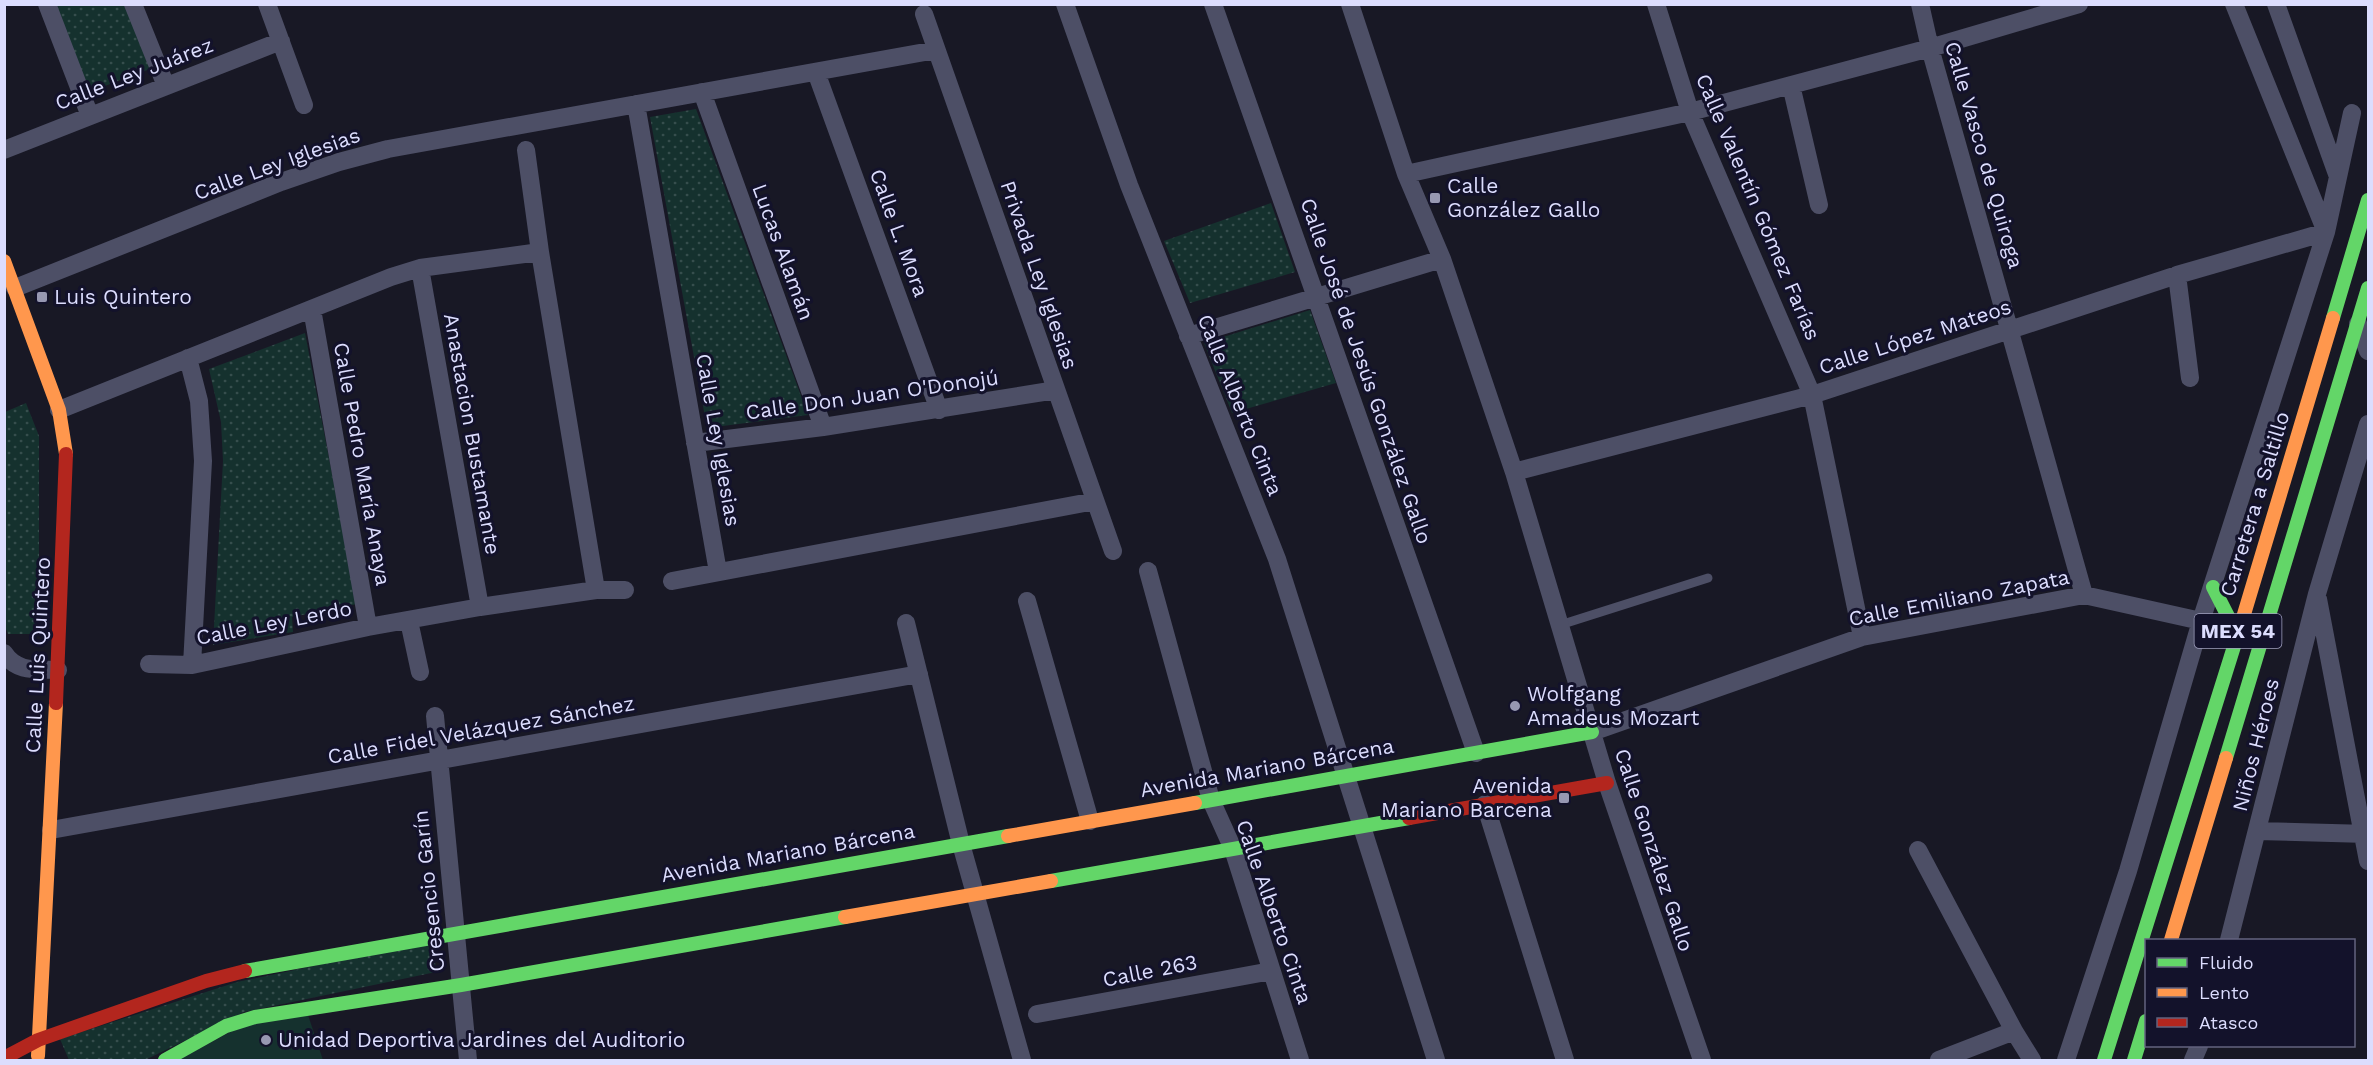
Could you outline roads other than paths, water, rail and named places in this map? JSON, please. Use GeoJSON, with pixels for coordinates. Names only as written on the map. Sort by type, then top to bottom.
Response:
{"type":"FeatureCollection","features":[{"type":"Feature","properties":{"kind":"street"},"geometry":{"type":"LineString","coordinates":[[47,4],[90,116]]}},
{"type":"Feature","properties":{"kind":"street"},"geometry":{"type":"LineString","coordinates":[[133,4],[166,86]]}},
{"type":"Feature","properties":{"kind":"street"},"geometry":{"type":"LineString","coordinates":[[267,4],[304,105]]}},
{"type":"Feature","properties":{"kind":"street","name":"Calle Alberto Cinta"},"geometry":{"type":"LineString","coordinates":[[1065,4],[1129,185],[1277,559],[1436,1060]]}},
{"type":"Feature","properties":{"kind":"street","name":"Calle José de Jesús González Gallo"},"geometry":{"type":"LineString","coordinates":[[1213,4],[1476,753]]}},
{"type":"Feature","properties":{"kind":"street","name":"Calle González Gallo"},"geometry":{"type":"LineString","coordinates":[[1350,4],[1406,174],[1442,258],[1514,472],[1607,783],[1702,1060]]}},
{"type":"Feature","properties":{"kind":"street","name":"Calle Valentín Gómez Farías"},"geometry":{"type":"LineString","coordinates":[[1656,4],[1690,112],[1812,394],[1862,637]]}},
{"type":"Feature","properties":{"kind":"street","name":"Calle Vasco de Quiroga"},"geometry":{"type":"LineString","coordinates":[[1920,4],[1929,48],[2085,595]]}},
{"type":"Feature","properties":{"kind":"street"},"geometry":{"type":"LineString","coordinates":[[1406,174],[1690,112],[1929,48],[2079,4]]}},
{"type":"Feature","properties":{"kind":"street"},"geometry":{"type":"LineString","coordinates":[[2234,4],[2326,232]]}},
{"type":"Feature","properties":{"kind":"street"},"geometry":{"type":"LineString","coordinates":[[2276,4],[2337,174]]}},
{"type":"Feature","properties":{"kind":"street","name":"Privada Ley Iglesias"},"geometry":{"type":"LineString","coordinates":[[924,14],[1113,551]]}},
{"type":"Feature","properties":{"kind":"street","name":"Calle Ley Juárez"},"geometry":{"type":"LineString","coordinates":[[4,150],[280,41]]}},
{"type":"Feature","properties":{"kind":"street","name":"Calle Ley Iglesias"},"geometry":{"type":"LineString","coordinates":[[15,288],[281,182],[339,162],[388,149],[936,50]]}},
{"type":"Feature","properties":{"kind":"street","name":"Calle L. Mora"},"geometry":{"type":"LineString","coordinates":[[816,72],[939,410]]}},
{"type":"Feature","properties":{"kind":"street"},"geometry":{"type":"LineString","coordinates":[[1791,85],[1819,205]]}},
{"type":"Feature","properties":{"kind":"street","name":"Lucas Alamán"},"geometry":{"type":"LineString","coordinates":[[702,92],[823,427]]}},
{"type":"Feature","properties":{"kind":"street","name":"Calle Ley Iglesias"},"geometry":{"type":"LineString","coordinates":[[636,104],[718,572]]}},
{"type":"Feature","properties":{"kind":"street"},"geometry":{"type":"LineString","coordinates":[[2066,1060],[2128,871],[2201,621],[2326,232],[2352,113]]}},
{"type":"Feature","properties":{"kind":"street"},"geometry":{"type":"LineString","coordinates":[[526,150],[540,252],[596,590]]}},
{"type":"Feature","properties":{"kind":"street","name":"Carretera a Saltillo"},"geometry":{"type":"LineString","coordinates":[[2104,1060],[2237,634],[2368,200]]}},
{"type":"Feature","properties":{"kind":"street","name":"Calle López Mateos"},"geometry":{"type":"LineString","coordinates":[[1514,472],[1812,394],[2177,275],[2326,232]]}},
{"type":"Feature","properties":{"kind":"street"},"geometry":{"type":"LineString","coordinates":[[59,410],[391,277],[420,268],[540,252]]}},
{"type":"Feature","properties":{"kind":"street"},"geometry":{"type":"LineString","coordinates":[[1188,336],[1442,258]]}},
{"type":"Feature","properties":{"kind":"street","name":"Calle Luis Quintero"},"geometry":{"type":"LineString","coordinates":[[4,261],[59,410],[66,444],[51,831],[38,1060]]}},
{"type":"Feature","properties":{"kind":"street","name":"Anastacion Bustamante"},"geometry":{"type":"LineString","coordinates":[[420,268],[480,607]]}},
{"type":"Feature","properties":{"kind":"street"},"geometry":{"type":"LineString","coordinates":[[2177,275],[2190,378]]}},
{"type":"Feature","properties":{"kind":"street","name":"MEX 54"},"geometry":{"type":"LineString","coordinates":[[2171,939],[2368,288]]}},
{"type":"Feature","properties":{"kind":"street","name":"Calle Pedro María Anaya"},"geometry":{"type":"LineString","coordinates":[[312,309],[368,627]]}},
{"type":"Feature","properties":{"kind":"street"},"geometry":{"type":"LineString","coordinates":[[2358,324],[2368,351]]}},
{"type":"Feature","properties":{"kind":"street","name":"Calle Ley Lerdo"},"geometry":{"type":"LineString","coordinates":[[188,358],[199,401],[203,460],[192,664],[368,627],[480,607],[596,590],[625,590]]}},
{"type":"Feature","properties":{"kind":"street","name":"Calle Don Juan O'Donojú"},"geometry":{"type":"LineString","coordinates":[[695,443],[939,410],[1056,390]]}},
{"type":"Feature","properties":{"kind":"street","name":"Niños Héroes"},"geometry":{"type":"LineString","coordinates":[[2229,939],[2317,594],[2368,424]]}},
{"type":"Feature","properties":{"kind":"street"},"geometry":{"type":"LineString","coordinates":[[672,581],[1095,501]]}},
{"type":"Feature","properties":{"kind":"street","name":"Calle Alberto Cinta"},"geometry":{"type":"LineString","coordinates":[[1149,570],[1210,800],[1233,849],[1299,1060]]}},
{"type":"Feature","properties":{"kind":"street"},"geometry":{"type":"LineString","coordinates":[[2213,586],[2237,634]]}},
{"type":"Feature","properties":{"kind":"street"},"geometry":{"type":"LineString","coordinates":[[2317,594],[2366,834],[2368,861]]}},
{"type":"Feature","properties":{"kind":"street","name":"Calle Emiliano Zapata"},"geometry":{"type":"LineString","coordinates":[[1592,732],[1862,637],[2085,595],[2201,621],[2237,634]]}},
{"type":"Feature","properties":{"kind":"street"},"geometry":{"type":"LineString","coordinates":[[1027,601],[1090,821]]}},
{"type":"Feature","properties":{"kind":"street"},"geometry":{"type":"LineString","coordinates":[[409,621],[420,672]]}},
{"type":"Feature","properties":{"kind":"street"},"geometry":{"type":"LineString","coordinates":[[906,623],[974,894],[1022,1060]]}},
{"type":"Feature","properties":{"kind":"street"},"geometry":{"type":"LineString","coordinates":[[4,653],[11,663],[19,668],[58,670]]}},
{"type":"Feature","properties":{"kind":"street"},"geometry":{"type":"LineString","coordinates":[[149,664],[192,664]]}},
{"type":"Feature","properties":{"kind":"street","name":"Calle Fidel Velázquez Sánchez"},"geometry":{"type":"LineString","coordinates":[[51,831],[919,674]]}},
{"type":"Feature","properties":{"kind":"street","name":"Cresencio Garín"},"geometry":{"type":"LineString","coordinates":[[435,716],[468,1060]]}},
{"type":"Feature","properties":{"kind":"street","name":"Avenida Mariano Bárcena"},"geometry":{"type":"LineString","coordinates":[[4,1058],[38,1040],[235,972],[1592,732]]}},
{"type":"Feature","properties":{"kind":"street"},"geometry":{"type":"LineString","coordinates":[[165,1060],[226,1026],[255,1017],[461,985],[1607,783]]}},
{"type":"Feature","properties":{"kind":"street"},"geometry":{"type":"LineString","coordinates":[[1485,804],[1565,1060]]}},
{"type":"Feature","properties":{"kind":"street"},"geometry":{"type":"LineString","coordinates":[[2257,831],[2366,834]]}},
{"type":"Feature","properties":{"kind":"street"},"geometry":{"type":"LineString","coordinates":[[1918,850],[2014,1031],[2032,1060]]}},
{"type":"Feature","properties":{"kind":"street","name":"Calle 263"},"geometry":{"type":"LineString","coordinates":[[1037,1014],[1271,971]]}},
{"type":"Feature","properties":{"kind":"street"},"geometry":{"type":"LineString","coordinates":[[2134,1060],[2145,1024]]}},
{"type":"Feature","properties":{"kind":"street"},"geometry":{"type":"LineString","coordinates":[[1939,1060],[2014,1031]]}},
{"type":"Feature","properties":{"kind":"lane"},"geometry":{"type":"LineString","coordinates":[[1560,625],[1708,578]]}},
{"type":"Feature","properties":{"kind":"place","name":"Calle González Gallo"},"geometry":{"type":"Point","coordinates":[1435,198]}},
{"type":"Feature","properties":{"kind":"place","name":"Luis Quintero"},"geometry":{"type":"Point","coordinates":[42,297]}},
{"type":"Feature","properties":{"kind":"place","name":"Wolfgang Amadeus Mozart"},"geometry":{"type":"Point","coordinates":[1515,706]}},
{"type":"Feature","properties":{"kind":"place","name":"Avenida Mariano Barcena"},"geometry":{"type":"Point","coordinates":[1564,798]}},
{"type":"Feature","properties":{"kind":"place","name":"Unidad Deportiva Jardines del Auditorio"},"geometry":{"type":"Point","coordinates":[266,1040]}}]}
